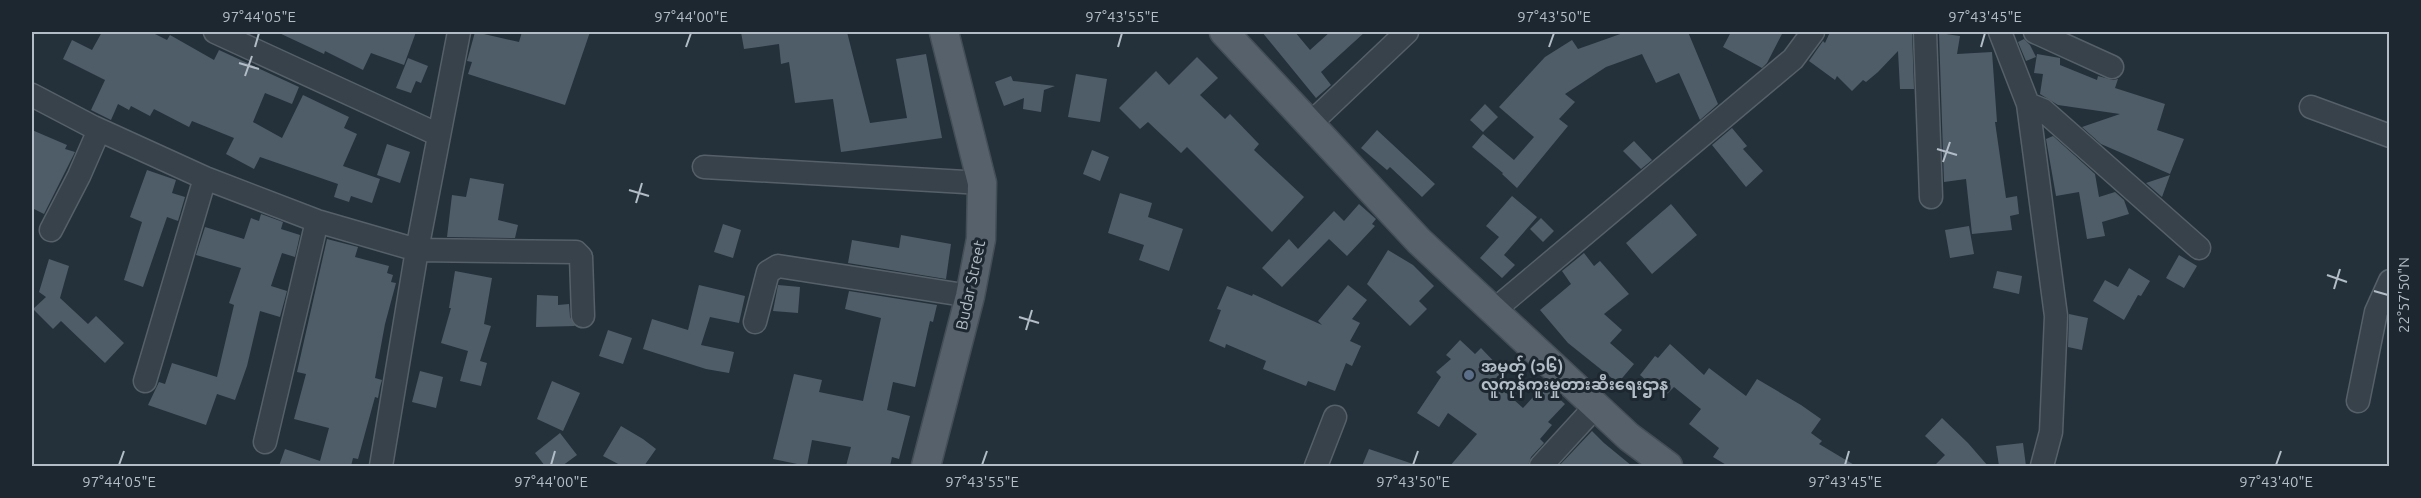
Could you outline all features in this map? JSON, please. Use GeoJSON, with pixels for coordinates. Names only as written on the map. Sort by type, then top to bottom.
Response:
{"type":"FeatureCollection","features":[{"type":"Feature","properties":{"kind":"main road","name":"Budar Street"},"geometry":{"type":"LineString","coordinates":[[926,466],[970,296],[981,239],[982,183],[944,32]]}},
{"type":"Feature","properties":{"kind":"main road"},"geometry":{"type":"LineString","coordinates":[[1224,32],[1311,123],[1419,242],[1629,437],[1668,466]]}},
{"type":"Feature","properties":{"kind":"street"},"geometry":{"type":"LineString","coordinates":[[215,32],[439,135]]}},
{"type":"Feature","properties":{"kind":"street"},"geometry":{"type":"LineString","coordinates":[[381,466],[417,250],[459,32]]}},
{"type":"Feature","properties":{"kind":"street"},"geometry":{"type":"LineString","coordinates":[[1311,123],[1407,32]]}},
{"type":"Feature","properties":{"kind":"street"},"geometry":{"type":"LineString","coordinates":[[1493,311],[1793,59],[1813,32]]}},
{"type":"Feature","properties":{"kind":"street"},"geometry":{"type":"LineString","coordinates":[[1925,32],[1931,196]]}},
{"type":"Feature","properties":{"kind":"street"},"geometry":{"type":"LineString","coordinates":[[2000,32],[2028,104],[2056,316],[2051,432],[2042,466]]}},
{"type":"Feature","properties":{"kind":"street"},"geometry":{"type":"LineString","coordinates":[[2035,32],[2112,68]]}},
{"type":"Feature","properties":{"kind":"street"},"geometry":{"type":"LineString","coordinates":[[32,95],[99,130],[205,178],[317,222],[417,250],[576,252],[580,257],[583,316]]}},
{"type":"Feature","properties":{"kind":"street"},"geometry":{"type":"LineString","coordinates":[[2028,104],[2043,110],[2199,248]]}},
{"type":"Feature","properties":{"kind":"street"},"geometry":{"type":"LineString","coordinates":[[2311,107],[2390,136]]}},
{"type":"Feature","properties":{"kind":"street"},"geometry":{"type":"LineString","coordinates":[[51,230],[79,176],[99,130]]}},
{"type":"Feature","properties":{"kind":"street"},"geometry":{"type":"LineString","coordinates":[[704,167],[982,183]]}},
{"type":"Feature","properties":{"kind":"street"},"geometry":{"type":"LineString","coordinates":[[145,381],[205,178]]}},
{"type":"Feature","properties":{"kind":"street"},"geometry":{"type":"LineString","coordinates":[[265,442],[317,222]]}},
{"type":"Feature","properties":{"kind":"street"},"geometry":{"type":"LineString","coordinates":[[756,322],[768,272],[778,266],[970,296]]}},
{"type":"Feature","properties":{"kind":"street"},"geometry":{"type":"LineString","coordinates":[[2358,401],[2376,312],[2390,281]]}},
{"type":"Feature","properties":{"kind":"street"},"geometry":{"type":"LineString","coordinates":[[1541,466],[1595,406]]}},
{"type":"Feature","properties":{"kind":"street"},"geometry":{"type":"LineString","coordinates":[[1316,466],[1335,417]]}},
{"type":"Feature","properties":{"kind":"building"},"geometry":{"type":"Polygon","coordinates":[[[102,32],[151,32],[167,40],[170,35],[214,60],[219,50],[299,87],[292,104],[265,93],[253,122],[282,138],[303,95],[349,117],[344,128],[357,134],[343,166],[380,179],[372,203],[351,196],[349,202],[334,197],[338,184],[260,157],[254,169],[226,154],[234,138],[192,121],[189,127],[154,109],[150,116],[131,106],[129,110],[118,104],[111,120],[91,110],[105,80],[63,59],[72,40],[92,50],[102,32]]]}},
{"type":"Feature","properties":{"kind":"building"},"geometry":{"type":"Polygon","coordinates":[[[277,32],[416,32],[404,65],[371,53],[363,70],[325,51],[324,54],[277,32]]]}},
{"type":"Feature","properties":{"kind":"building"},"geometry":{"type":"Polygon","coordinates":[[[475,32],[519,42],[522,32],[590,32],[565,105],[468,74],[472,62],[467,61],[475,32]]]}},
{"type":"Feature","properties":{"kind":"building"},"geometry":{"type":"Polygon","coordinates":[[[741,32],[847,32],[870,123],[907,118],[896,59],[926,54],[942,138],[841,152],[833,99],[795,103],[789,62],[781,64],[779,44],[744,49],[741,32]]]}},
{"type":"Feature","properties":{"kind":"building"},"geometry":{"type":"Polygon","coordinates":[[[1262,32],[1295,32],[1310,50],[1330,32],[1365,32],[1321,72],[1331,85],[1316,98],[1262,32]]]}},
{"type":"Feature","properties":{"kind":"building"},"geometry":{"type":"Polygon","coordinates":[[[1626,32],[1688,32],[1718,104],[1700,120],[1679,73],[1656,83],[1642,54],[1606,67],[1565,94],[1575,102],[1559,119],[1568,126],[1517,188],[1472,147],[1483,134],[1514,160],[1534,137],[1499,107],[1545,57],[1572,40],[1578,49],[1626,32]]]}},
{"type":"Feature","properties":{"kind":"building"},"geometry":{"type":"Polygon","coordinates":[[[1731,32],[1783,32],[1762,68],[1723,47],[1731,32]]]}},
{"type":"Feature","properties":{"kind":"building"},"geometry":{"type":"Polygon","coordinates":[[[1830,32],[1912,32],[1914,89],[1900,89],[1898,51],[1878,72],[1866,82],[1863,80],[1852,91],[1837,76],[1835,80],[1809,61],[1823,41],[1825,43],[1830,32]]]}},
{"type":"Feature","properties":{"kind":"building"},"geometry":{"type":"Polygon","coordinates":[[[1939,33],[1960,36],[1957,54],[1992,52],[1997,122],[1995,122],[2006,198],[2017,196],[2019,214],[2010,216],[2012,230],[1972,234],[1966,179],[1944,182],[1939,33]]]}},
{"type":"Feature","properties":{"kind":"building"},"geometry":{"type":"Polygon","coordinates":[[[2024,39],[2036,57],[2026,61],[2018,42],[2024,39]]]}},
{"type":"Feature","properties":{"kind":"building"},"geometry":{"type":"Polygon","coordinates":[[[2037,54],[2060,58],[2060,65],[2097,80],[2098,76],[2118,79],[2115,88],[2165,104],[2157,130],[2184,139],[2170,174],[2101,144],[2082,127],[2120,114],[2058,105],[2040,94],[2043,74],[2034,73],[2037,54]]]}},
{"type":"Feature","properties":{"kind":"building"},"geometry":{"type":"Polygon","coordinates":[[[1197,57],[1218,78],[1200,95],[1225,119],[1230,114],[1259,144],[1254,150],[1304,197],[1272,232],[1187,147],[1181,153],[1148,122],[1140,129],[1119,108],[1156,71],[1169,85],[1197,57]]]}},
{"type":"Feature","properties":{"kind":"building"},"geometry":{"type":"Polygon","coordinates":[[[408,58],[428,66],[421,83],[416,81],[411,93],[396,88],[408,58]]]}},
{"type":"Feature","properties":{"kind":"building"},"geometry":{"type":"Polygon","coordinates":[[[1076,74],[1107,79],[1100,122],[1068,117],[1076,74]]]}},
{"type":"Feature","properties":{"kind":"building"},"geometry":{"type":"Polygon","coordinates":[[[1011,76],[1013,81],[1055,86],[1044,90],[1041,112],[1023,109],[1024,98],[1004,106],[995,82],[1011,76]]]}},
{"type":"Feature","properties":{"kind":"building"},"geometry":{"type":"Polygon","coordinates":[[[1485,104],[1498,117],[1483,132],[1470,120],[1485,104]]]}},
{"type":"Feature","properties":{"kind":"building"},"geometry":{"type":"Polygon","coordinates":[[[1732,128],[1747,146],[1743,149],[1763,171],[1746,187],[1712,145],[1732,128]]]}},
{"type":"Feature","properties":{"kind":"building"},"geometry":{"type":"Polygon","coordinates":[[[32,130],[67,145],[65,149],[75,152],[44,214],[32,208],[32,130]]]}},
{"type":"Feature","properties":{"kind":"building"},"geometry":{"type":"Polygon","coordinates":[[[1377,130],[1435,184],[1422,197],[1390,167],[1387,170],[1361,148],[1377,130]]]}},
{"type":"Feature","properties":{"kind":"building"},"geometry":{"type":"Polygon","coordinates":[[[2053,136],[2095,174],[2099,197],[2115,192],[2124,200],[2129,214],[2102,222],[2105,236],[2087,239],[2079,192],[2056,196],[2046,139],[2053,136]]]}},
{"type":"Feature","properties":{"kind":"building"},"geometry":{"type":"Polygon","coordinates":[[[1634,141],[1652,160],[1641,169],[1623,151],[1634,141]]]}},
{"type":"Feature","properties":{"kind":"building"},"geometry":{"type":"Polygon","coordinates":[[[387,144],[410,152],[400,183],[377,175],[387,144]]]}},
{"type":"Feature","properties":{"kind":"building"},"geometry":{"type":"Polygon","coordinates":[[[1092,150],[1109,157],[1100,181],[1083,174],[1092,150]]]}},
{"type":"Feature","properties":{"kind":"building"},"geometry":{"type":"Polygon","coordinates":[[[147,170],[176,180],[172,193],[185,197],[178,221],[167,217],[143,287],[124,280],[142,222],[130,217],[147,170]]]}},
{"type":"Feature","properties":{"kind":"building"},"geometry":{"type":"Polygon","coordinates":[[[2170,175],[2162,197],[2146,183],[2170,175]]]}},
{"type":"Feature","properties":{"kind":"building"},"geometry":{"type":"Polygon","coordinates":[[[470,178],[504,184],[498,220],[518,225],[515,238],[447,237],[452,195],[466,197],[470,178]]]}},
{"type":"Feature","properties":{"kind":"building"},"geometry":{"type":"Polygon","coordinates":[[[1120,193],[1152,203],[1148,217],[1183,229],[1169,271],[1139,260],[1144,245],[1108,233],[1120,193]]]}},
{"type":"Feature","properties":{"kind":"building"},"geometry":{"type":"Polygon","coordinates":[[[1512,196],[1537,217],[1504,255],[1515,265],[1502,278],[1480,258],[1499,237],[1486,226],[1512,196]]]}},
{"type":"Feature","properties":{"kind":"building"},"geometry":{"type":"Polygon","coordinates":[[[1359,204],[1376,219],[1372,224],[1375,226],[1347,256],[1329,239],[1282,287],[1262,268],[1289,239],[1298,249],[1334,211],[1344,221],[1359,204]]]}},
{"type":"Feature","properties":{"kind":"building"},"geometry":{"type":"Polygon","coordinates":[[[1671,204],[1697,235],[1652,274],[1626,243],[1671,204]]]}},
{"type":"Feature","properties":{"kind":"building"},"geometry":{"type":"Polygon","coordinates":[[[261,214],[283,222],[281,229],[300,235],[295,257],[282,253],[271,286],[287,291],[280,317],[260,311],[247,366],[235,400],[217,394],[206,425],[148,405],[159,382],[165,384],[172,363],[217,377],[234,305],[229,303],[241,268],[196,255],[205,227],[244,239],[251,218],[259,221],[261,214]]]}},
{"type":"Feature","properties":{"kind":"building"},"geometry":{"type":"Polygon","coordinates":[[[1541,218],[1554,231],[1543,242],[1530,229],[1541,218]]]}},
{"type":"Feature","properties":{"kind":"building"},"geometry":{"type":"Polygon","coordinates":[[[723,224],[741,230],[733,258],[714,252],[723,224]]]}},
{"type":"Feature","properties":{"kind":"building"},"geometry":{"type":"Polygon","coordinates":[[[1969,226],[1974,254],[1950,258],[1945,230],[1969,226]]]}},
{"type":"Feature","properties":{"kind":"building"},"geometry":{"type":"Polygon","coordinates":[[[901,235],[951,244],[946,279],[848,263],[852,240],[899,248],[901,235]]]}},
{"type":"Feature","properties":{"kind":"building"},"geometry":{"type":"Polygon","coordinates":[[[327,239],[358,247],[355,257],[389,266],[387,273],[393,275],[391,282],[396,283],[385,324],[375,378],[382,380],[358,459],[353,458],[351,466],[279,466],[285,449],[320,461],[329,428],[294,419],[306,374],[297,372],[327,239]]]}},
{"type":"Feature","properties":{"kind":"building"},"geometry":{"type":"Polygon","coordinates":[[[1388,250],[1413,265],[1434,286],[1419,301],[1427,309],[1410,326],[1367,284],[1388,250]]]}},
{"type":"Feature","properties":{"kind":"building"},"geometry":{"type":"Polygon","coordinates":[[[1584,253],[1594,266],[1600,261],[1629,294],[1604,314],[1622,330],[1610,343],[1634,364],[1618,383],[1568,343],[1540,310],[1571,284],[1562,271],[1584,253]]]}},
{"type":"Feature","properties":{"kind":"building"},"geometry":{"type":"Polygon","coordinates":[[[2179,255],[2197,266],[2184,288],[2166,278],[2179,255]]]}},
{"type":"Feature","properties":{"kind":"building"},"geometry":{"type":"Polygon","coordinates":[[[49,259],[69,266],[60,298],[88,324],[96,316],[124,343],[105,363],[61,321],[53,329],[33,309],[46,297],[39,292],[49,259]]]}},
{"type":"Feature","properties":{"kind":"building"},"geometry":{"type":"Polygon","coordinates":[[[2129,268],[2150,281],[2141,296],[2138,295],[2124,320],[2093,301],[2105,280],[2118,287],[2129,268]]]}},
{"type":"Feature","properties":{"kind":"building"},"geometry":{"type":"Polygon","coordinates":[[[455,271],[492,278],[484,324],[491,326],[480,361],[487,363],[481,386],[460,381],[468,351],[441,343],[451,308],[449,308],[455,271]]]}},
{"type":"Feature","properties":{"kind":"building"},"geometry":{"type":"Polygon","coordinates":[[[1997,271],[2022,276],[2019,294],[1993,288],[1997,271]]]}},
{"type":"Feature","properties":{"kind":"building"},"geometry":{"type":"Polygon","coordinates":[[[699,285],[745,296],[739,323],[710,317],[701,345],[734,352],[729,373],[706,369],[643,349],[652,319],[688,330],[699,285]]]}},
{"type":"Feature","properties":{"kind":"building"},"geometry":{"type":"Polygon","coordinates":[[[778,285],[800,287],[798,313],[773,311],[778,285]]]}},
{"type":"Feature","properties":{"kind":"building"},"geometry":{"type":"Polygon","coordinates":[[[1348,285],[1367,300],[1352,319],[1360,323],[1350,341],[1361,346],[1352,366],[1346,363],[1335,391],[1308,381],[1306,386],[1263,369],[1266,361],[1226,344],[1225,348],[1209,341],[1221,310],[1217,309],[1227,286],[1252,296],[1253,294],[1322,325],[1318,321],[1348,285]]]}},
{"type":"Feature","properties":{"kind":"building"},"geometry":{"type":"Polygon","coordinates":[[[849,291],[937,305],[933,322],[930,321],[915,387],[893,382],[887,410],[910,416],[899,459],[892,457],[890,466],[846,466],[851,447],[812,440],[807,466],[773,459],[794,374],[822,380],[819,392],[863,401],[881,318],[845,309],[849,291]]]}},
{"type":"Feature","properties":{"kind":"building"},"geometry":{"type":"Polygon","coordinates":[[[537,295],[558,296],[558,305],[569,304],[570,317],[575,326],[536,327],[537,295]]]}},
{"type":"Feature","properties":{"kind":"building"},"geometry":{"type":"Polygon","coordinates":[[[2069,314],[2088,318],[2082,350],[2068,347],[2069,314]]]}},
{"type":"Feature","properties":{"kind":"building"},"geometry":{"type":"Polygon","coordinates":[[[608,330],[632,338],[623,364],[599,356],[608,330]]]}},
{"type":"Feature","properties":{"kind":"building"},"geometry":{"type":"Polygon","coordinates":[[[1460,340],[1475,354],[1481,348],[1503,371],[1493,381],[1523,408],[1544,385],[1565,404],[1548,422],[1552,425],[1540,439],[1544,443],[1531,457],[1528,466],[1450,466],[1477,434],[1448,413],[1439,427],[1417,413],[1441,377],[1436,372],[1451,359],[1446,355],[1460,340]]]}},
{"type":"Feature","properties":{"kind":"building"},"geometry":{"type":"Polygon","coordinates":[[[1670,344],[1704,375],[1709,368],[1746,396],[1757,379],[1801,405],[1821,419],[1811,433],[1822,441],[1819,444],[1856,466],[1728,466],[1713,457],[1719,448],[1689,424],[1701,409],[1674,387],[1665,396],[1640,375],[1655,356],[1658,358],[1670,344]]]}},
{"type":"Feature","properties":{"kind":"building"},"geometry":{"type":"Polygon","coordinates":[[[420,371],[443,377],[436,408],[412,402],[420,371]]]}},
{"type":"Feature","properties":{"kind":"building"},"geometry":{"type":"Polygon","coordinates":[[[552,381],[580,393],[563,431],[537,419],[552,381]]]}},
{"type":"Feature","properties":{"kind":"building"},"geometry":{"type":"Polygon","coordinates":[[[1942,418],[1988,466],[1934,466],[1945,455],[1925,436],[1942,418]]]}},
{"type":"Feature","properties":{"kind":"building"},"geometry":{"type":"Polygon","coordinates":[[[621,426],[656,449],[644,466],[622,466],[603,456],[621,426]]]}},
{"type":"Feature","properties":{"kind":"building"},"geometry":{"type":"Polygon","coordinates":[[[1592,431],[1604,443],[1632,466],[1559,466],[1592,431]]]}},
{"type":"Feature","properties":{"kind":"building"},"geometry":{"type":"Polygon","coordinates":[[[560,433],[577,455],[562,466],[545,466],[535,453],[560,433]]]}},
{"type":"Feature","properties":{"kind":"building"},"geometry":{"type":"Polygon","coordinates":[[[2023,443],[2026,466],[1999,466],[1996,446],[2023,443]]]}},
{"type":"Feature","properties":{"kind":"building"},"geometry":{"type":"Polygon","coordinates":[[[1369,449],[1413,464],[1413,466],[1362,466],[1369,449]]]}},
{"type":"Feature","properties":{"kind":"place","name":"အမှတ် (၁၆) လူကုန်ကူးမှုတားဆီးရေးဌာန"},"geometry":{"type":"Point","coordinates":[1469,375]}}]}
